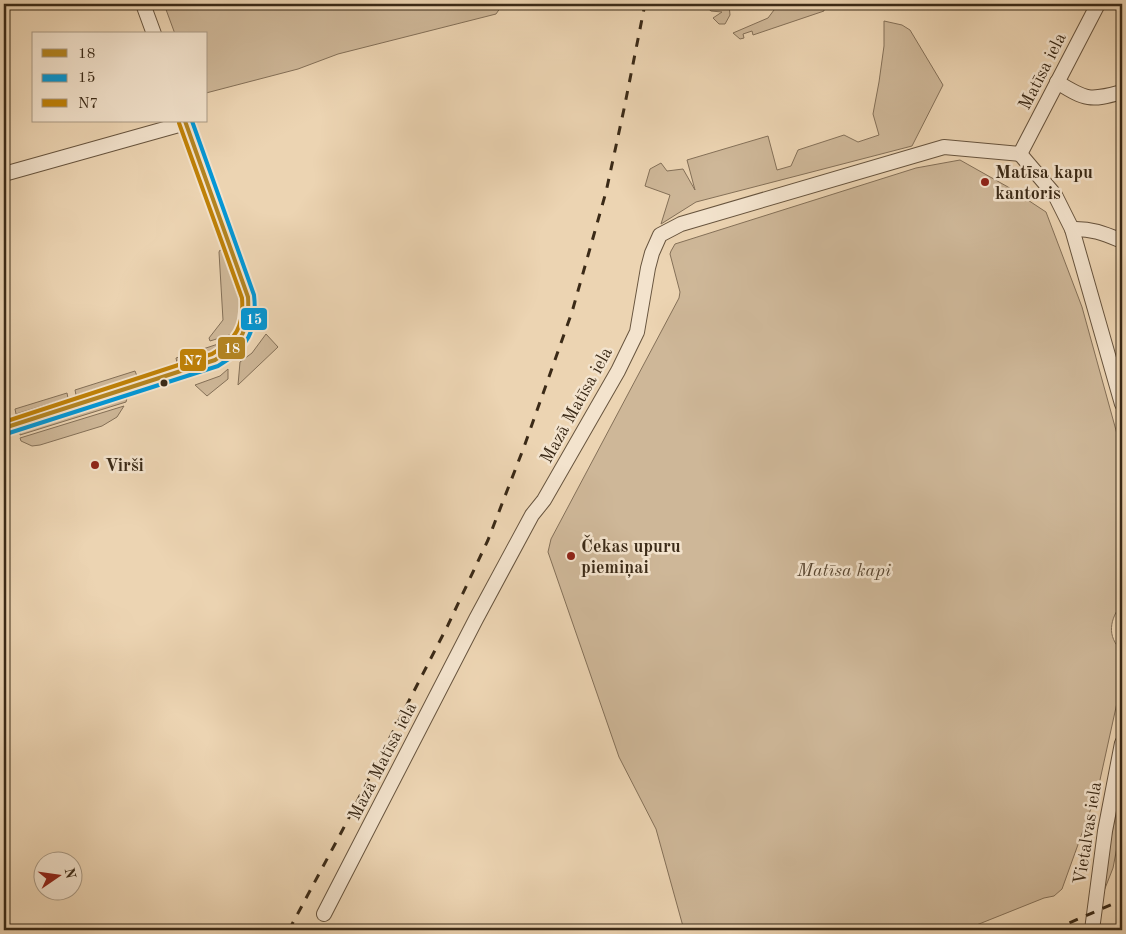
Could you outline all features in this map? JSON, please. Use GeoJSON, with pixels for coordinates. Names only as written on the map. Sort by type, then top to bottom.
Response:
{"type":"FeatureCollection","features":[{"type":"Feature","properties":{"kind":"street"},"geometry":{"type":"LineString","coordinates":[[143,4],[153,32]]}},
{"type":"Feature","properties":{"kind":"street","name":"Matīsa iela"},"geometry":{"type":"LineString","coordinates":[[1020,154],[1098,4]]}},
{"type":"Feature","properties":{"kind":"street"},"geometry":{"type":"LineString","coordinates":[[1058,82],[1080,95],[1092,98],[1122,92]]}},
{"type":"Feature","properties":{"kind":"street"},"geometry":{"type":"LineString","coordinates":[[4,174],[185,122],[246,291],[249,309],[244,332],[234,348],[215,360],[4,428]]}},
{"type":"Feature","properties":{"kind":"street","name":"Mazā Matīsa iela"},"geometry":{"type":"LineString","coordinates":[[324,914],[489,593],[532,515],[544,500],[618,371],[637,332],[652,253],[660,235],[681,224],[944,147],[1020,154]]}},
{"type":"Feature","properties":{"kind":"street"},"geometry":{"type":"LineString","coordinates":[[1020,154],[1055,195],[1072,229],[1122,404]]}},
{"type":"Feature","properties":{"kind":"street"},"geometry":{"type":"LineString","coordinates":[[1072,229],[1087,228],[1122,241]]}},
{"type":"Feature","properties":{"kind":"street","name":"Vietalvas iela"},"geometry":{"type":"LineString","coordinates":[[1092,930],[1105,831],[1122,743]]}},
{"type":"Feature","properties":{"kind":"green space"},"geometry":{"type":"Polygon","coordinates":[[[164,4],[503,4],[496,14],[338,54],[298,69],[208,92],[208,32],[174,32],[164,4]]]}},
{"type":"Feature","properties":{"kind":"green space"},"geometry":{"type":"Polygon","coordinates":[[[703,4],[729,4],[730,15],[725,24],[719,24],[713,18],[722,12],[711,11],[703,4]]]}},
{"type":"Feature","properties":{"kind":"green space"},"geometry":{"type":"Polygon","coordinates":[[[776,4],[824,4],[824,11],[753,35],[752,31],[743,34],[744,38],[740,39],[733,33],[768,18],[777,6],[776,4]]]}},
{"type":"Feature","properties":{"kind":"green space"},"geometry":{"type":"Polygon","coordinates":[[[884,21],[902,25],[910,30],[943,85],[912,146],[696,202],[661,224],[670,195],[645,186],[650,169],[661,163],[667,171],[683,169],[695,190],[687,160],[768,136],[777,170],[791,166],[798,150],[844,135],[858,142],[879,135],[873,114],[884,46],[884,21]]]}},
{"type":"Feature","properties":{"kind":"green space","name":"Matīsa kapi"},"geometry":{"type":"Polygon","coordinates":[[[960,160],[1008,187],[1046,212],[1082,307],[1122,452],[1122,603],[1113,621],[1112,633],[1122,651],[1122,680],[1098,789],[1062,889],[1054,896],[1044,898],[964,930],[684,930],[656,829],[619,757],[548,552],[551,539],[679,298],[680,292],[670,254],[675,244],[916,168],[960,160]]]}},
{"type":"Feature","properties":{"kind":"green space"},"geometry":{"type":"Polygon","coordinates":[[[220,250],[222,251],[239,299],[242,316],[236,333],[210,341],[209,338],[223,320],[220,250]]]}},
{"type":"Feature","properties":{"kind":"green space"},"geometry":{"type":"Polygon","coordinates":[[[266,334],[278,347],[238,385],[240,362],[252,353],[266,334]]]}},
{"type":"Feature","properties":{"kind":"green space"},"geometry":{"type":"Polygon","coordinates":[[[230,340],[231,342],[221,350],[177,363],[176,358],[230,340]]]}},
{"type":"Feature","properties":{"kind":"green space"},"geometry":{"type":"Polygon","coordinates":[[[228,369],[228,379],[207,396],[195,385],[220,376],[228,369]]]}},
{"type":"Feature","properties":{"kind":"green space"},"geometry":{"type":"Polygon","coordinates":[[[135,371],[137,376],[76,395],[75,390],[135,371]]]}},
{"type":"Feature","properties":{"kind":"green space"},"geometry":{"type":"Polygon","coordinates":[[[67,393],[68,398],[16,414],[15,409],[67,393]]]}},
{"type":"Feature","properties":{"kind":"green space"},"geometry":{"type":"Polygon","coordinates":[[[127,398],[126,402],[20,435],[20,432],[127,398]]]}},
{"type":"Feature","properties":{"kind":"green space"},"geometry":{"type":"Polygon","coordinates":[[[124,406],[117,417],[102,426],[40,445],[32,446],[21,441],[20,438],[124,406]]]}},
{"type":"Feature","properties":{"kind":"green space"},"geometry":{"type":"Polygon","coordinates":[[[1122,782],[1122,821],[1113,868],[1104,891],[1102,904],[1108,853],[1122,782]]]}},
{"type":"Feature","properties":{"kind":"railway"},"geometry":{"type":"LineString","coordinates":[[289,930],[448,625],[488,540],[524,447],[572,312],[606,192],[645,4]]}},
{"type":"Feature","properties":{"kind":"railway"},"geometry":{"type":"LineString","coordinates":[[1053,930],[1122,900]]}},
{"type":"Feature","properties":{"kind":"transit line","name":"18"},"geometry":{"type":"LineString","coordinates":[[4,428],[215,360],[232,348],[238,341],[246,326],[248,297],[185,122]]}},
{"type":"Feature","properties":{"kind":"transit line","name":"15"},"geometry":{"type":"LineString","coordinates":[[6,434],[218,366],[236,353],[248,337],[254,318],[254,295],[192,122]]}},
{"type":"Feature","properties":{"kind":"transit line","name":"N7"},"geometry":{"type":"LineString","coordinates":[[4,422],[212,354],[233,338],[242,317],[242,298],[179,123]]}},
{"type":"Feature","properties":{"kind":"place","name":"Matīsa kapu kantoris"},"geometry":{"type":"Point","coordinates":[985,182]}},
{"type":"Feature","properties":{"kind":"place","name":"Virši"},"geometry":{"type":"Point","coordinates":[95,465]}},
{"type":"Feature","properties":{"kind":"place","name":"Čekas upuru piemiņai"},"geometry":{"type":"Point","coordinates":[571,556]}}]}
